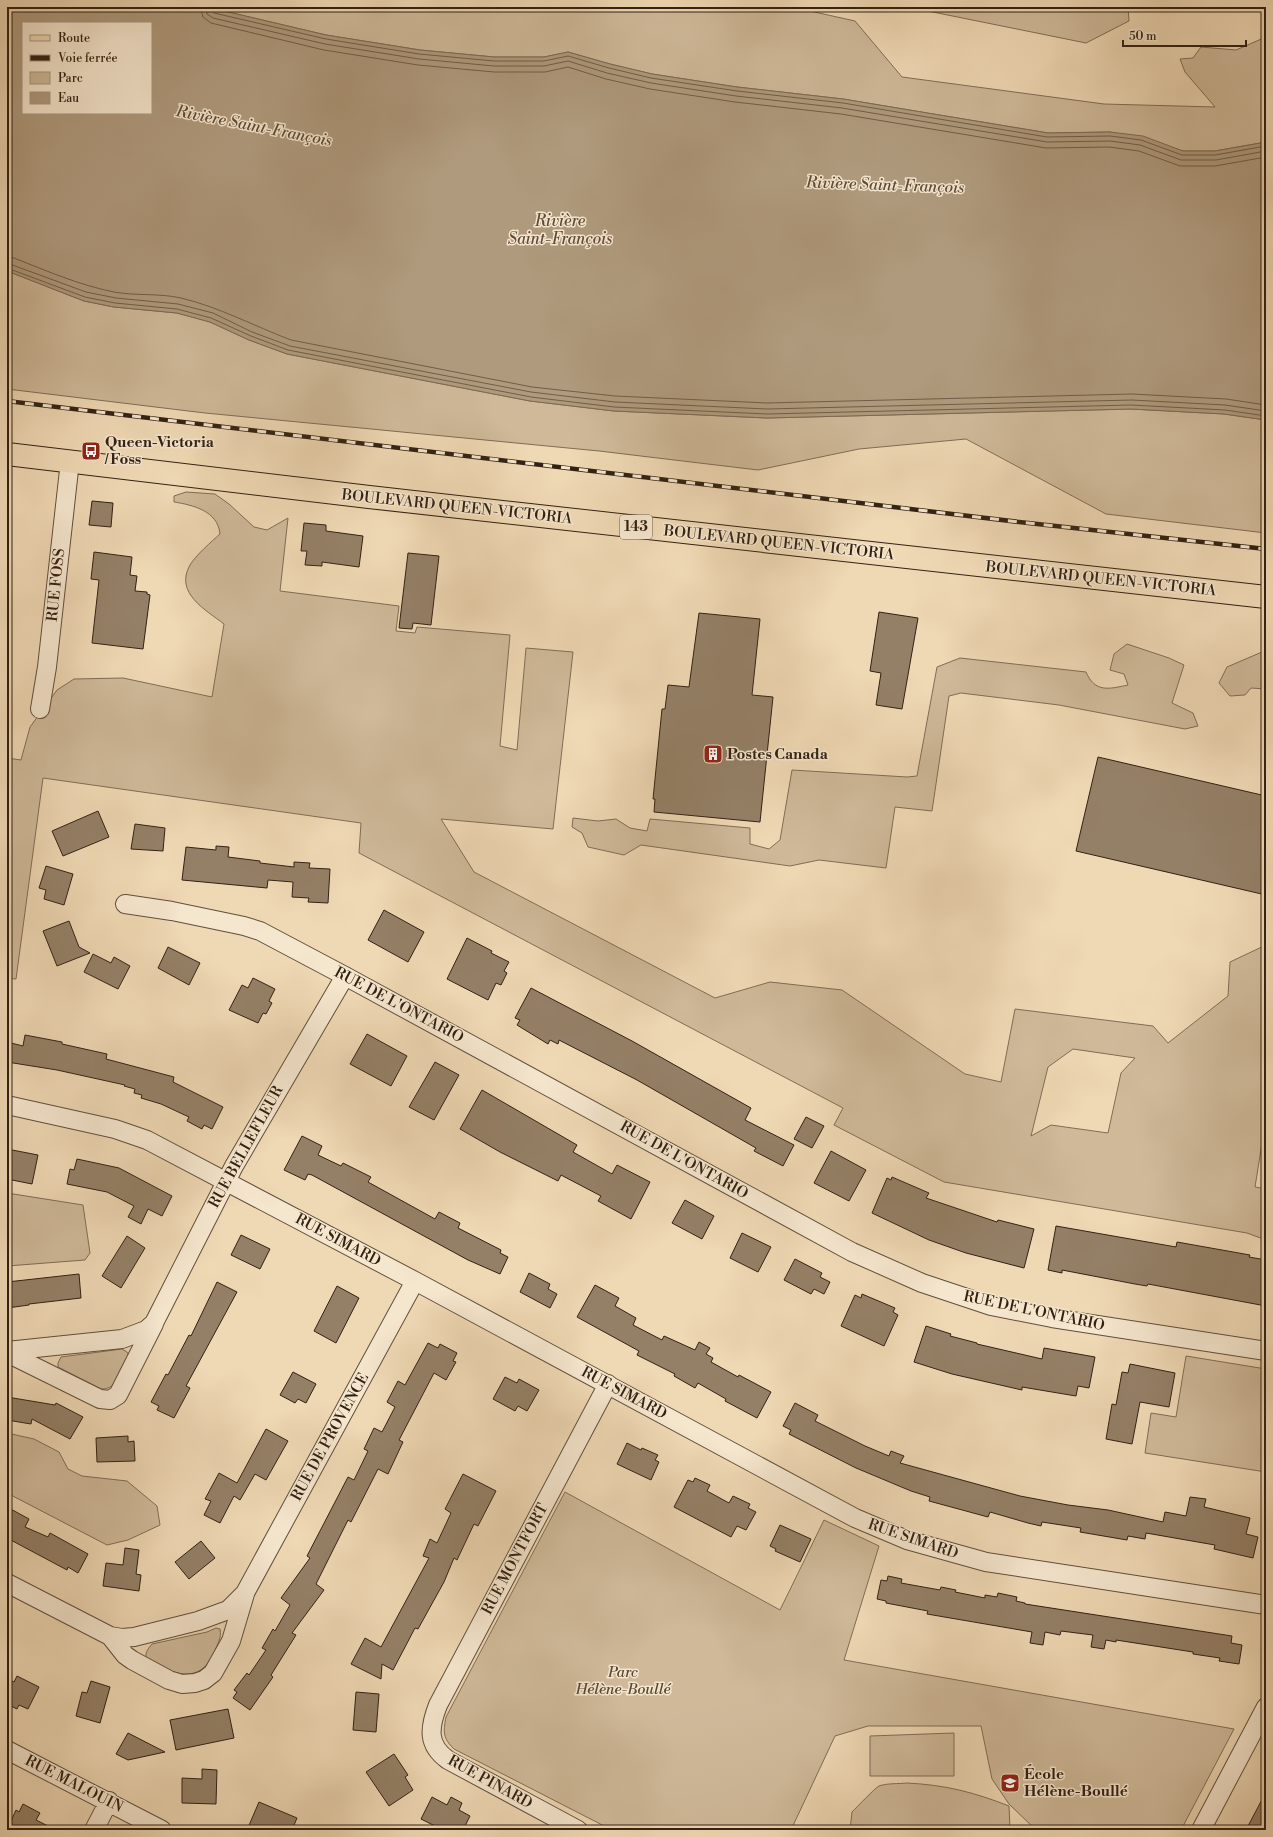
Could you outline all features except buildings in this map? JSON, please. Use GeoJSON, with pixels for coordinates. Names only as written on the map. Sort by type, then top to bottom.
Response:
{"type":"FeatureCollection","features":[{"type":"Feature","properties":{"kind":"main road","name":"BOULEVARD QUEEN-VICTORIA"},"geometry":{"type":"LineString","coordinates":[[7,454],[376,498],[1266,597]]}},
{"type":"Feature","properties":{"kind":"street","name":"RUE FOSS"},"geometry":{"type":"LineString","coordinates":[[40,710],[47,667],[70,461]]}},
{"type":"Feature","properties":{"kind":"street","name":"RUE DE L'ONTARIO"},"geometry":{"type":"LineString","coordinates":[[125,904],[180,912],[260,931],[852,1252],[922,1283],[966,1299],[1017,1311],[1266,1351]]}},
{"type":"Feature","properties":{"kind":"street","name":"RUE BELLEFLEUR"},"geometry":{"type":"LineString","coordinates":[[7,1352],[100,1399],[110,1400],[118,1395],[226,1181],[278,1088],[345,976]]}},
{"type":"Feature","properties":{"kind":"street","name":"RUE SIMARD"},"geometry":{"type":"LineString","coordinates":[[7,1105],[115,1129],[147,1140],[608,1384],[855,1518],[908,1540],[986,1562],[1266,1605]]}},
{"type":"Feature","properties":{"kind":"street","name":"RUE DE PROVENCE"},"geometry":{"type":"LineString","coordinates":[[110,1636],[125,1655],[169,1680],[182,1684],[200,1682],[213,1674],[230,1641],[245,1593],[415,1281]]}},
{"type":"Feature","properties":{"kind":"street","name":"RUE BELLEFLEUR"},"geometry":{"type":"LineString","coordinates":[[7,1352],[122,1339],[146,1330],[154,1323]]}},
{"type":"Feature","properties":{"kind":"street","name":"RUE MONTFORT"},"geometry":{"type":"LineString","coordinates":[[432,1737],[432,1722],[438,1705],[608,1384]]}},
{"type":"Feature","properties":{"kind":"street","name":"RUE DE PROVENCE"},"geometry":{"type":"LineString","coordinates":[[7,1583],[110,1636],[122,1638],[134,1637],[204,1619],[228,1610],[245,1593]]}},
{"type":"Feature","properties":{"kind":"street"},"geometry":{"type":"LineString","coordinates":[[1201,1830],[1266,1707]]}},
{"type":"Feature","properties":{"kind":"street","name":"RUE PINARD"},"geometry":{"type":"LineString","coordinates":[[432,1737],[437,1750],[448,1760],[578,1830]]}},
{"type":"Feature","properties":{"kind":"street","name":"RUE MALOUIN"},"geometry":{"type":"LineString","coordinates":[[7,1750],[162,1830]]}},
{"type":"Feature","properties":{"kind":"street"},"geometry":{"type":"LineString","coordinates":[[94,1830],[108,1801]]}},
{"type":"Feature","properties":{"kind":"green space"},"geometry":{"type":"Polygon","coordinates":[[[207,7],[792,7],[855,21],[902,77],[1104,104],[1215,107],[1185,72],[1180,59],[1193,58],[1201,47],[1236,50],[1266,37],[1266,142],[1215,151],[1183,151],[1110,132],[1048,133],[843,99],[737,87],[652,74],[568,52],[544,57],[494,57],[420,50],[326,35],[207,7]]]}},
{"type":"Feature","properties":{"kind":"green space"},"geometry":{"type":"Polygon","coordinates":[[[908,7],[1128,7],[1129,21],[1086,43],[908,7]]]}},
{"type":"Feature","properties":{"kind":"green space"},"geometry":{"type":"Polygon","coordinates":[[[7,271],[84,301],[114,307],[177,313],[210,322],[249,340],[287,354],[530,401],[614,411],[767,418],[1131,409],[1224,414],[1266,420],[1266,533],[1106,514],[966,439],[859,449],[758,470],[599,451],[205,413],[7,389],[7,271]]]}},
{"type":"Feature","properties":{"kind":"green space"},"geometry":{"type":"Polygon","coordinates":[[[186,492],[215,494],[229,504],[254,527],[267,530],[288,518],[280,591],[399,606],[396,631],[415,633],[417,627],[510,635],[500,746],[517,750],[526,648],[573,652],[553,829],[441,819],[474,872],[715,998],[770,982],[842,990],[965,1074],[1001,1082],[1015,1009],[1153,1026],[1168,1043],[1228,996],[1230,962],[1266,945],[1266,1118],[1255,1187],[1266,1189],[1266,1240],[1247,1233],[944,1182],[834,1125],[843,1108],[359,853],[361,823],[43,778],[16,979],[7,978],[7,758],[21,760],[30,727],[57,690],[74,679],[123,678],[212,697],[224,624],[194,600],[186,584],[186,575],[190,565],[196,557],[220,534],[215,520],[210,515],[196,507],[174,502],[174,496],[186,492]],[[1073,1049],[1048,1067],[1031,1136],[1051,1125],[1108,1133],[1121,1073],[1135,1058],[1073,1049]]]}},
{"type":"Feature","properties":{"kind":"green space"},"geometry":{"type":"Polygon","coordinates":[[[1127,644],[1169,658],[1184,665],[1172,703],[1193,713],[1198,726],[1185,729],[1059,705],[961,693],[949,696],[932,811],[895,807],[886,868],[819,860],[790,866],[641,845],[624,855],[588,847],[582,833],[572,827],[573,818],[598,821],[616,819],[630,828],[647,831],[650,819],[750,828],[750,844],[769,849],[780,840],[792,770],[907,777],[917,776],[937,667],[960,658],[1086,672],[1090,679],[1098,686],[1103,688],[1115,688],[1128,685],[1124,674],[1110,670],[1114,654],[1127,644]]]}},
{"type":"Feature","properties":{"kind":"green space"},"geometry":{"type":"Polygon","coordinates":[[[1262,652],[1266,653],[1266,689],[1251,688],[1245,695],[1230,696],[1219,683],[1227,667],[1262,652]]]}},
{"type":"Feature","properties":{"kind":"green space"},"geometry":{"type":"Polygon","coordinates":[[[7,1193],[83,1205],[90,1253],[85,1260],[7,1266],[7,1193]]]}},
{"type":"Feature","properties":{"kind":"green space"},"geometry":{"type":"Polygon","coordinates":[[[122,1349],[127,1352],[129,1356],[119,1378],[112,1386],[107,1388],[101,1389],[58,1367],[61,1357],[122,1349]]]}},
{"type":"Feature","properties":{"kind":"green space"},"geometry":{"type":"Polygon","coordinates":[[[1186,1356],[1266,1369],[1266,1472],[1145,1453],[1151,1413],[1176,1417],[1186,1356]]]}},
{"type":"Feature","properties":{"kind":"green space"},"geometry":{"type":"Polygon","coordinates":[[[7,1433],[34,1439],[59,1452],[68,1469],[82,1476],[127,1481],[157,1506],[160,1525],[128,1540],[107,1545],[7,1493],[7,1433]]]}},
{"type":"Feature","properties":{"kind":"green space","name":"Parc Hélène-Boullé"},"geometry":{"type":"Polygon","coordinates":[[[565,1492],[780,1610],[824,1520],[879,1546],[844,1660],[1234,1729],[1181,1830],[1036,1830],[1009,1804],[992,1779],[981,1726],[868,1726],[835,1736],[791,1830],[612,1830],[454,1749],[448,1742],[445,1735],[444,1727],[446,1717],[565,1492]]]}},
{"type":"Feature","properties":{"kind":"green space"},"geometry":{"type":"Polygon","coordinates":[[[216,1628],[220,1629],[219,1641],[208,1663],[201,1670],[185,1674],[176,1673],[147,1662],[146,1652],[152,1644],[207,1632],[216,1628]]]}},
{"type":"Feature","properties":{"kind":"green space"},"geometry":{"type":"Polygon","coordinates":[[[954,1733],[954,1776],[870,1776],[870,1736],[954,1733]]]}},
{"type":"Feature","properties":{"kind":"green space"},"geometry":{"type":"Polygon","coordinates":[[[907,1783],[934,1785],[959,1790],[1009,1806],[1010,1830],[850,1830],[852,1812],[877,1787],[886,1784],[907,1783]]]}},
{"type":"Feature","properties":{"kind":"water","name":"Rivière Saint-François"},"geometry":{"type":"Polygon","coordinates":[[[7,7],[207,7],[326,35],[420,50],[494,57],[544,57],[568,52],[652,74],[737,87],[843,99],[1048,133],[1110,132],[1143,136],[1183,151],[1215,151],[1266,142],[1266,420],[1224,414],[1131,409],[767,418],[614,411],[530,401],[287,354],[249,340],[210,322],[177,313],[114,307],[84,301],[7,271],[7,7]]]}},
{"type":"Feature","properties":{"kind":"railway"},"geometry":{"type":"LineString","coordinates":[[7,401],[1019,522],[1266,549]]}},
{"type":"Feature","properties":{"kind":"place","name":"Queen-Victoria / Foss"},"geometry":{"type":"Point","coordinates":[91,451]}},
{"type":"Feature","properties":{"kind":"place","name":"Postes Canada"},"geometry":{"type":"Point","coordinates":[713,754]}},
{"type":"Feature","properties":{"kind":"place","name":"École Hélène-Boullé"},"geometry":{"type":"Point","coordinates":[1010,1783]}}]}
